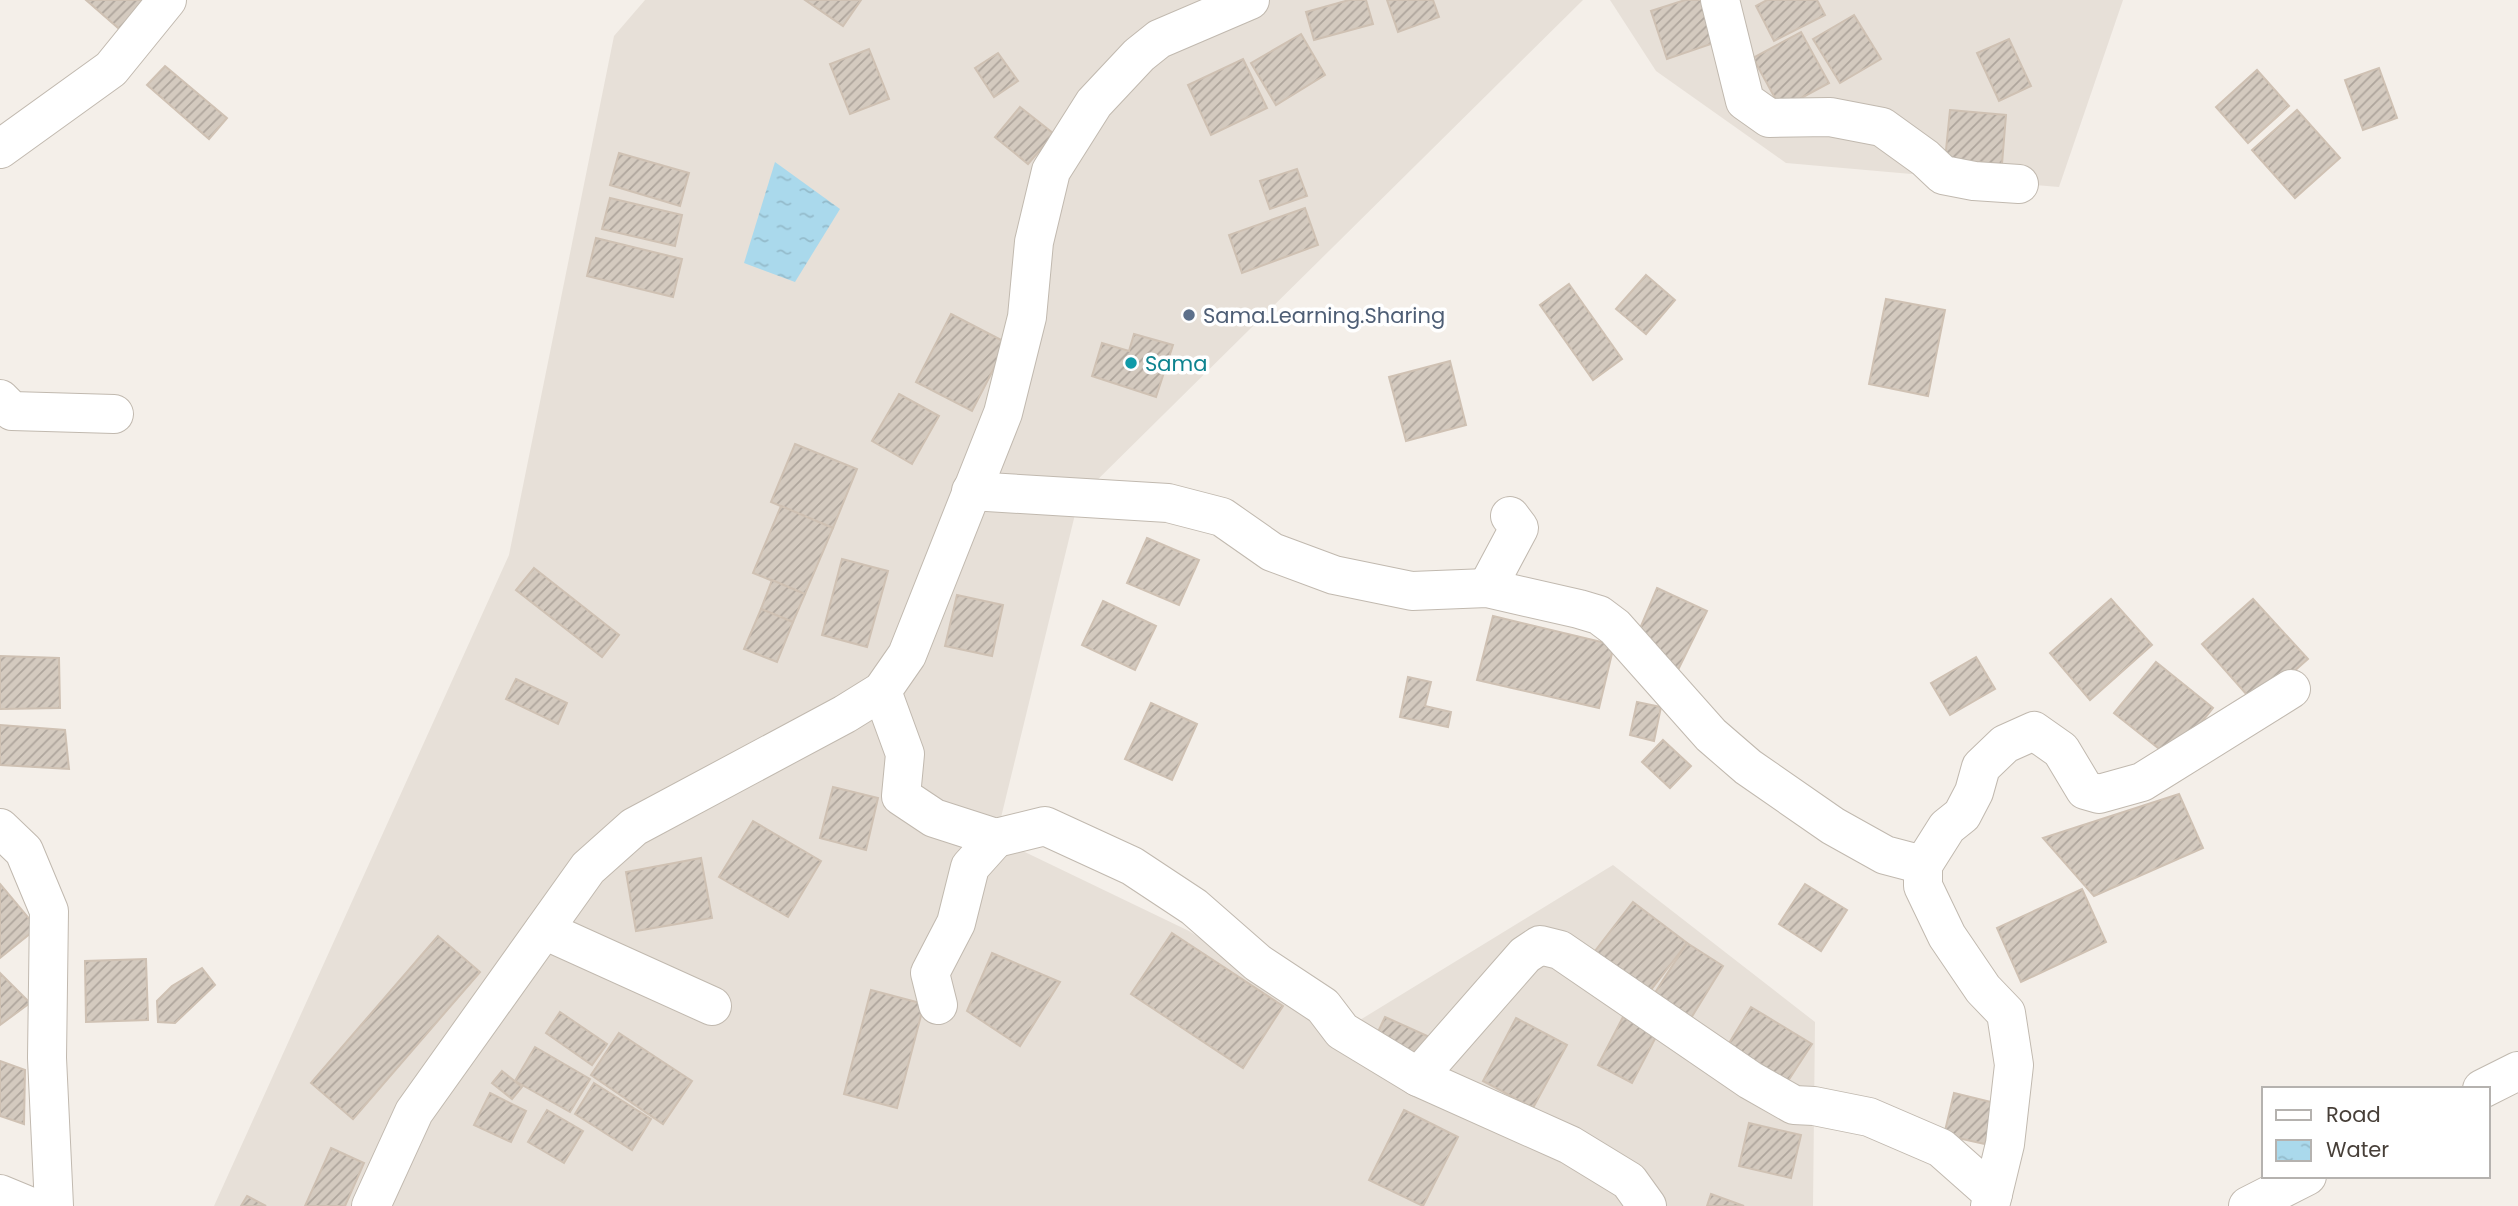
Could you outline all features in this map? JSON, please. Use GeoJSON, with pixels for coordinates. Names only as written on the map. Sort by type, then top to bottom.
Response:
{"type":"FeatureCollection","features":[{"type":"Feature","properties":{"kind":"street"},"geometry":{"type":"LineString","coordinates":[[0,149],[111,69],[167,0]]}},
{"type":"Feature","properties":{"kind":"street"},"geometry":{"type":"LineString","coordinates":[[371,1206],[414,1112],[588,868],[635,827],[845,714],[882,691],[907,655],[1003,413],[1024,329],[1034,242],[1051,172],[1094,103],[1139,55],[1159,39],[1250,0]]}},
{"type":"Feature","properties":{"kind":"street"},"geometry":{"type":"LineString","coordinates":[[1720,0],[1745,101],[1769,118],[1830,117],[1882,127],[1925,158],[1942,175],[1974,181],[2018,184]]}},
{"type":"Feature","properties":{"kind":"street"},"geometry":{"type":"LineString","coordinates":[[0,399],[12,411],[114,414]]}},
{"type":"Feature","properties":{"kind":"street"},"geometry":{"type":"LineString","coordinates":[[971,491],[1168,503],[1223,517],[1272,552],[1334,575],[1412,591],[1487,588],[1600,615],[1615,627],[1710,735],[1748,767],[1833,826],[1885,856],[1923,865]]}},
{"type":"Feature","properties":{"kind":"street"},"geometry":{"type":"LineString","coordinates":[[1487,588],[1519,528],[1510,516]]}},
{"type":"Feature","properties":{"kind":"street"},"geometry":{"type":"LineString","coordinates":[[1991,1200],[2004,1144],[2014,1065],[2006,1013],[1983,989],[1947,936],[1923,886],[1923,865],[1947,827],[1962,816],[1980,767],[2005,744],[2034,731],[2061,750],[2085,790],[2099,794],[2143,782],[2291,689]]}},
{"type":"Feature","properties":{"kind":"street"},"geometry":{"type":"LineString","coordinates":[[882,691],[905,754],[901,796],[934,818],[996,838],[1045,826],[1132,866],[1194,907],[1258,962],[1323,1006],[1342,1031],[1418,1077],[1570,1145],[1629,1181],[1647,1206]]}},
{"type":"Feature","properties":{"kind":"street"},"geometry":{"type":"LineString","coordinates":[[0,828],[24,851],[49,911],[47,1058],[54,1206]]}},
{"type":"Feature","properties":{"kind":"street"},"geometry":{"type":"LineString","coordinates":[[938,1005],[930,973],[956,923],[970,867],[996,838]]}},
{"type":"Feature","properties":{"kind":"street"},"geometry":{"type":"LineString","coordinates":[[544,930],[712,1006]]}},
{"type":"Feature","properties":{"kind":"street"},"geometry":{"type":"LineString","coordinates":[[1418,1077],[1525,955],[1540,945],[1560,950],[1750,1080],[1794,1105],[1814,1106],[1870,1117],[1941,1148],[1991,1200]]}},
{"type":"Feature","properties":{"kind":"street"},"geometry":{"type":"LineString","coordinates":[[2486,1087],[2518,1071]]}},
{"type":"Feature","properties":{"kind":"street"},"geometry":{"type":"LineString","coordinates":[[2248,1206],[2303,1178]]}},
{"type":"Feature","properties":{"kind":"street"},"geometry":{"type":"LineString","coordinates":[[0,1194],[29,1206]]}},
{"type":"Feature","properties":{"kind":"shaded area"},"geometry":{"type":"Polygon","coordinates":[[[645,0],[1583,0],[1079,498],[996,838],[1189,931],[1342,1031],[1613,865],[1815,1022],[1813,1206],[214,1206],[509,555],[614,36],[645,0]]]}},
{"type":"Feature","properties":{"kind":"shaded area"},"geometry":{"type":"Polygon","coordinates":[[[1610,0],[2123,0],[2059,187],[1786,163],[1656,71],[1610,0]]]}},
{"type":"Feature","properties":{"kind":"water"},"geometry":{"type":"Polygon","coordinates":[[[775,162],[840,209],[795,282],[744,263],[775,162]]]}},
{"type":"Feature","properties":{"kind":"building"},"geometry":{"type":"Polygon","coordinates":[[[86,0],[152,0],[125,34],[86,0]]]}},
{"type":"Feature","properties":{"kind":"building"},"geometry":{"type":"Polygon","coordinates":[[[805,0],[861,0],[843,26],[805,0]]]}},
{"type":"Feature","properties":{"kind":"building"},"geometry":{"type":"Polygon","coordinates":[[[1349,0],[1366,0],[1373,24],[1314,40],[1306,12],[1349,0]]]}},
{"type":"Feature","properties":{"kind":"building"},"geometry":{"type":"Polygon","coordinates":[[[1387,0],[1433,0],[1439,17],[1398,32],[1387,0]]]}},
{"type":"Feature","properties":{"kind":"building"},"geometry":{"type":"Polygon","coordinates":[[[1685,0],[1702,0],[1717,42],[1667,59],[1651,11],[1685,0]]]}},
{"type":"Feature","properties":{"kind":"building"},"geometry":{"type":"Polygon","coordinates":[[[1767,0],[1817,0],[1825,15],[1774,41],[1756,6],[1767,0]]]}},
{"type":"Feature","properties":{"kind":"building"},"geometry":{"type":"Polygon","coordinates":[[[1854,15],[1881,59],[1840,83],[1813,39],[1854,15]]]}},
{"type":"Feature","properties":{"kind":"building"},"geometry":{"type":"Polygon","coordinates":[[[1801,32],[1829,83],[1781,109],[1753,58],[1801,32]]]}},
{"type":"Feature","properties":{"kind":"building"},"geometry":{"type":"Polygon","coordinates":[[[1301,34],[1325,75],[1276,105],[1251,63],[1301,34]]]}},
{"type":"Feature","properties":{"kind":"building"},"geometry":{"type":"Polygon","coordinates":[[[2009,39],[2031,86],[1999,101],[1977,53],[2009,39]]]}},
{"type":"Feature","properties":{"kind":"building"},"geometry":{"type":"Polygon","coordinates":[[[869,49],[889,99],[850,114],[830,64],[869,49]]]}},
{"type":"Feature","properties":{"kind":"building"},"geometry":{"type":"Polygon","coordinates":[[[998,53],[1018,81],[994,97],[975,68],[998,53]]]}},
{"type":"Feature","properties":{"kind":"building"},"geometry":{"type":"Polygon","coordinates":[[[1243,59],[1267,108],[1211,135],[1188,85],[1243,59]]]}},
{"type":"Feature","properties":{"kind":"building"},"geometry":{"type":"Polygon","coordinates":[[[165,66],[227,118],[209,139],[147,85],[165,66]]]}},
{"type":"Feature","properties":{"kind":"building"},"geometry":{"type":"Polygon","coordinates":[[[2379,68],[2397,118],[2363,130],[2345,80],[2379,68]]]}},
{"type":"Feature","properties":{"kind":"building"},"geometry":{"type":"Polygon","coordinates":[[[2257,70],[2289,106],[2248,143],[2216,107],[2257,70]]]}},
{"type":"Feature","properties":{"kind":"building"},"geometry":{"type":"Polygon","coordinates":[[[1020,107],[1054,134],[1028,164],[995,137],[1020,107]]]}},
{"type":"Feature","properties":{"kind":"building"},"geometry":{"type":"Polygon","coordinates":[[[1950,110],[2006,115],[2002,164],[1945,160],[1950,110]]]}},
{"type":"Feature","properties":{"kind":"building"},"geometry":{"type":"Polygon","coordinates":[[[2297,110],[2340,158],[2295,198],[2252,150],[2297,110]]]}},
{"type":"Feature","properties":{"kind":"building"},"geometry":{"type":"Polygon","coordinates":[[[619,153],[689,173],[680,206],[610,185],[619,153]]]}},
{"type":"Feature","properties":{"kind":"building"},"geometry":{"type":"Polygon","coordinates":[[[1297,169],[1307,196],[1270,209],[1260,181],[1297,169]]]}},
{"type":"Feature","properties":{"kind":"building"},"geometry":{"type":"Polygon","coordinates":[[[610,198],[682,215],[675,246],[602,229],[610,198]]]}},
{"type":"Feature","properties":{"kind":"building"},"geometry":{"type":"Polygon","coordinates":[[[1305,208],[1318,245],[1242,273],[1229,235],[1305,208]]]}},
{"type":"Feature","properties":{"kind":"building"},"geometry":{"type":"Polygon","coordinates":[[[596,238],[682,259],[673,297],[587,276],[596,238]]]}},
{"type":"Feature","properties":{"kind":"building"},"geometry":{"type":"Polygon","coordinates":[[[1646,275],[1675,300],[1646,334],[1616,309],[1646,275]]]}},
{"type":"Feature","properties":{"kind":"building"},"geometry":{"type":"Polygon","coordinates":[[[1569,284],[1622,359],[1593,380],[1540,305],[1569,284]]]}},
{"type":"Feature","properties":{"kind":"building"},"geometry":{"type":"Polygon","coordinates":[[[1886,299],[1945,310],[1928,396],[1869,384],[1886,299]]]}},
{"type":"Feature","properties":{"kind":"building"},"geometry":{"type":"Polygon","coordinates":[[[951,314],[1007,343],[972,411],[916,382],[951,314]]]}},
{"type":"Feature","properties":{"kind":"building","name":"Sama"},"geometry":{"type":"Polygon","coordinates":[[[1134,334],[1173,345],[1156,397],[1092,376],[1102,343],[1129,351],[1134,334]]]}},
{"type":"Feature","properties":{"kind":"building"},"geometry":{"type":"Polygon","coordinates":[[[1450,361],[1466,425],[1406,441],[1389,377],[1450,361]]]}},
{"type":"Feature","properties":{"kind":"building"},"geometry":{"type":"Polygon","coordinates":[[[899,394],[939,416],[912,464],[872,441],[899,394]]]}},
{"type":"Feature","properties":{"kind":"building"},"geometry":{"type":"Polygon","coordinates":[[[795,444],[857,469],[833,528],[771,502],[795,444]]]}},
{"type":"Feature","properties":{"kind":"building"},"geometry":{"type":"Polygon","coordinates":[[[781,506],[833,528],[805,594],[753,573],[781,506]]]}},
{"type":"Feature","properties":{"kind":"building"},"geometry":{"type":"Polygon","coordinates":[[[1147,538],[1199,560],[1179,605],[1127,583],[1147,538]]]}},
{"type":"Feature","properties":{"kind":"building"},"geometry":{"type":"Polygon","coordinates":[[[842,559],[888,571],[867,647],[822,635],[842,559]]]}},
{"type":"Feature","properties":{"kind":"building"},"geometry":{"type":"Polygon","coordinates":[[[534,568],[619,635],[602,657],[516,590],[534,568]]]}},
{"type":"Feature","properties":{"kind":"building"},"geometry":{"type":"Polygon","coordinates":[[[772,580],[805,594],[793,622],[761,609],[772,580]]]}},
{"type":"Feature","properties":{"kind":"building"},"geometry":{"type":"Polygon","coordinates":[[[1657,588],[1707,611],[1678,670],[1636,638],[1657,588]]]}},
{"type":"Feature","properties":{"kind":"building"},"geometry":{"type":"Polygon","coordinates":[[[957,595],[1003,605],[992,656],[945,646],[957,595]]]}},
{"type":"Feature","properties":{"kind":"building"},"geometry":{"type":"Polygon","coordinates":[[[2111,599],[2152,645],[2090,700],[2050,653],[2111,599]]]}},
{"type":"Feature","properties":{"kind":"building"},"geometry":{"type":"Polygon","coordinates":[[[2253,599],[2308,659],[2256,705],[2202,644],[2253,599]]]}},
{"type":"Feature","properties":{"kind":"building"},"geometry":{"type":"Polygon","coordinates":[[[1103,601],[1156,626],[1135,670],[1082,645],[1103,601]]]}},
{"type":"Feature","properties":{"kind":"building"},"geometry":{"type":"Polygon","coordinates":[[[761,609],[793,622],[777,662],[744,649],[761,609]]]}},
{"type":"Feature","properties":{"kind":"building"},"geometry":{"type":"Polygon","coordinates":[[[1493,616],[1614,645],[1599,708],[1477,680],[1493,616]]]}},
{"type":"Feature","properties":{"kind":"building"},"geometry":{"type":"Polygon","coordinates":[[[0,656],[59,658],[60,708],[0,709],[0,656]]]}},
{"type":"Feature","properties":{"kind":"building"},"geometry":{"type":"Polygon","coordinates":[[[1976,657],[1995,689],[1950,715],[1931,683],[1976,657]]]}},
{"type":"Feature","properties":{"kind":"building"},"geometry":{"type":"Polygon","coordinates":[[[2156,662],[2213,708],[2172,759],[2114,713],[2156,662]]]}},
{"type":"Feature","properties":{"kind":"building"},"geometry":{"type":"Polygon","coordinates":[[[1408,677],[1431,682],[1425,706],[1451,712],[1448,727],[1400,717],[1408,677]]]}},
{"type":"Feature","properties":{"kind":"building"},"geometry":{"type":"Polygon","coordinates":[[[516,679],[567,703],[558,724],[506,699],[516,679]]]}},
{"type":"Feature","properties":{"kind":"building"},"geometry":{"type":"Polygon","coordinates":[[[1637,702],[1661,707],[1654,741],[1630,735],[1637,702]]]}},
{"type":"Feature","properties":{"kind":"building"},"geometry":{"type":"Polygon","coordinates":[[[1151,703],[1197,724],[1172,780],[1125,759],[1151,703]]]}},
{"type":"Feature","properties":{"kind":"building"},"geometry":{"type":"Polygon","coordinates":[[[0,725],[65,730],[69,769],[0,765],[0,725]]]}},
{"type":"Feature","properties":{"kind":"building"},"geometry":{"type":"Polygon","coordinates":[[[1663,740],[1691,766],[1670,788],[1642,762],[1663,740]]]}},
{"type":"Feature","properties":{"kind":"building"},"geometry":{"type":"Polygon","coordinates":[[[833,787],[878,798],[866,850],[820,838],[833,787]]]}},
{"type":"Feature","properties":{"kind":"building"},"geometry":{"type":"Polygon","coordinates":[[[2179,794],[2203,848],[2094,896],[2043,838],[2179,794]]]}},
{"type":"Feature","properties":{"kind":"building"},"geometry":{"type":"Polygon","coordinates":[[[753,821],[821,861],[788,917],[719,877],[753,821]]]}},
{"type":"Feature","properties":{"kind":"building"},"geometry":{"type":"Polygon","coordinates":[[[701,858],[712,918],[636,931],[626,872],[701,858]]]}},
{"type":"Feature","properties":{"kind":"building"},"geometry":{"type":"Polygon","coordinates":[[[0,884],[37,928],[0,958],[0,884]]]}},
{"type":"Feature","properties":{"kind":"building"},"geometry":{"type":"Polygon","coordinates":[[[1805,884],[1847,910],[1821,951],[1779,924],[1805,884]]]}},
{"type":"Feature","properties":{"kind":"building"},"geometry":{"type":"Polygon","coordinates":[[[2082,889],[2106,942],[2021,982],[1997,928],[2082,889]]]}},
{"type":"Feature","properties":{"kind":"building"},"geometry":{"type":"Polygon","coordinates":[[[1633,902],[1687,943],[1650,991],[1595,951],[1633,902]]]}},
{"type":"Feature","properties":{"kind":"building"},"geometry":{"type":"Polygon","coordinates":[[[1172,933],[1283,1006],[1243,1068],[1131,994],[1172,933]]]}},
{"type":"Feature","properties":{"kind":"building"},"geometry":{"type":"Polygon","coordinates":[[[438,936],[480,972],[353,1119],[311,1083],[438,936]]]}},
{"type":"Feature","properties":{"kind":"building"},"geometry":{"type":"Polygon","coordinates":[[[1687,943],[1723,966],[1688,1023],[1651,999],[1687,943]]]}},
{"type":"Feature","properties":{"kind":"building"},"geometry":{"type":"Polygon","coordinates":[[[992,953],[1060,982],[1020,1046],[967,1011],[992,953]]]}},
{"type":"Feature","properties":{"kind":"building"},"geometry":{"type":"Polygon","coordinates":[[[146,959],[148,1020],[86,1022],[85,961],[146,959]]]}},
{"type":"Feature","properties":{"kind":"building"},"geometry":{"type":"Polygon","coordinates":[[[202,968],[215,985],[175,1023],[158,1022],[157,1001],[172,986],[202,968]]]}},
{"type":"Feature","properties":{"kind":"building"},"geometry":{"type":"Polygon","coordinates":[[[0,973],[30,1003],[0,1025],[0,973]]]}},
{"type":"Feature","properties":{"kind":"building"},"geometry":{"type":"Polygon","coordinates":[[[871,990],[924,1004],[897,1108],[844,1094],[871,990]]]}},
{"type":"Feature","properties":{"kind":"building"},"geometry":{"type":"Polygon","coordinates":[[[1751,1007],[1812,1044],[1788,1081],[1728,1045],[1751,1007]]]}},
{"type":"Feature","properties":{"kind":"building"},"geometry":{"type":"Polygon","coordinates":[[[560,1012],[607,1044],[592,1065],[546,1033],[560,1012]]]}},
{"type":"Feature","properties":{"kind":"building"},"geometry":{"type":"Polygon","coordinates":[[[1385,1017],[1434,1039],[1425,1058],[1376,1036],[1385,1017]]]}},
{"type":"Feature","properties":{"kind":"building"},"geometry":{"type":"Polygon","coordinates":[[[1623,1017],[1657,1035],[1632,1083],[1598,1065],[1623,1017]]]}},
{"type":"Feature","properties":{"kind":"building"},"geometry":{"type":"Polygon","coordinates":[[[1516,1018],[1567,1045],[1533,1108],[1483,1081],[1516,1018]]]}},
{"type":"Feature","properties":{"kind":"building"},"geometry":{"type":"Polygon","coordinates":[[[619,1033],[692,1081],[663,1124],[591,1075],[619,1033]]]}},
{"type":"Feature","properties":{"kind":"building"},"geometry":{"type":"Polygon","coordinates":[[[535,1047],[590,1079],[570,1112],[515,1081],[535,1047]]]}},
{"type":"Feature","properties":{"kind":"building"},"geometry":{"type":"Polygon","coordinates":[[[0,1061],[25,1070],[24,1124],[0,1116],[0,1061]]]}},
{"type":"Feature","properties":{"kind":"building"},"geometry":{"type":"Polygon","coordinates":[[[502,1071],[522,1087],[512,1099],[492,1083],[502,1071]]]}},
{"type":"Feature","properties":{"kind":"building"},"geometry":{"type":"Polygon","coordinates":[[[594,1083],[651,1119],[632,1150],[575,1114],[594,1083]]]}},
{"type":"Feature","properties":{"kind":"building"},"geometry":{"type":"Polygon","coordinates":[[[490,1093],[526,1111],[511,1142],[474,1125],[490,1093]]]}},
{"type":"Feature","properties":{"kind":"building"},"geometry":{"type":"Polygon","coordinates":[[[1954,1093],[1995,1103],[1985,1144],[1944,1135],[1954,1093]]]}},
{"type":"Feature","properties":{"kind":"building"},"geometry":{"type":"Polygon","coordinates":[[[547,1110],[583,1131],[564,1163],[528,1142],[547,1110]]]}},
{"type":"Feature","properties":{"kind":"building"},"geometry":{"type":"Polygon","coordinates":[[[1404,1110],[1458,1137],[1423,1206],[1369,1180],[1404,1110]]]}},
{"type":"Feature","properties":{"kind":"building"},"geometry":{"type":"Polygon","coordinates":[[[1749,1123],[1801,1135],[1791,1178],[1739,1166],[1749,1123]]]}},
{"type":"Feature","properties":{"kind":"building"},"geometry":{"type":"Polygon","coordinates":[[[331,1148],[364,1163],[345,1206],[305,1206],[331,1148]]]}},
{"type":"Feature","properties":{"kind":"building"},"geometry":{"type":"Polygon","coordinates":[[[1711,1194],[1744,1206],[1707,1206],[1711,1194]]]}},
{"type":"Feature","properties":{"kind":"building"},"geometry":{"type":"Polygon","coordinates":[[[247,1196],[266,1206],[241,1206],[247,1196]]]}},
{"type":"Feature","properties":{"kind":"place","name":"Sama.Learning.Sharing"},"geometry":{"type":"Point","coordinates":[1189,315]}},
{"type":"Feature","properties":{"kind":"place","name":"Sama"},"geometry":{"type":"Point","coordinates":[1131,363]}}]}
